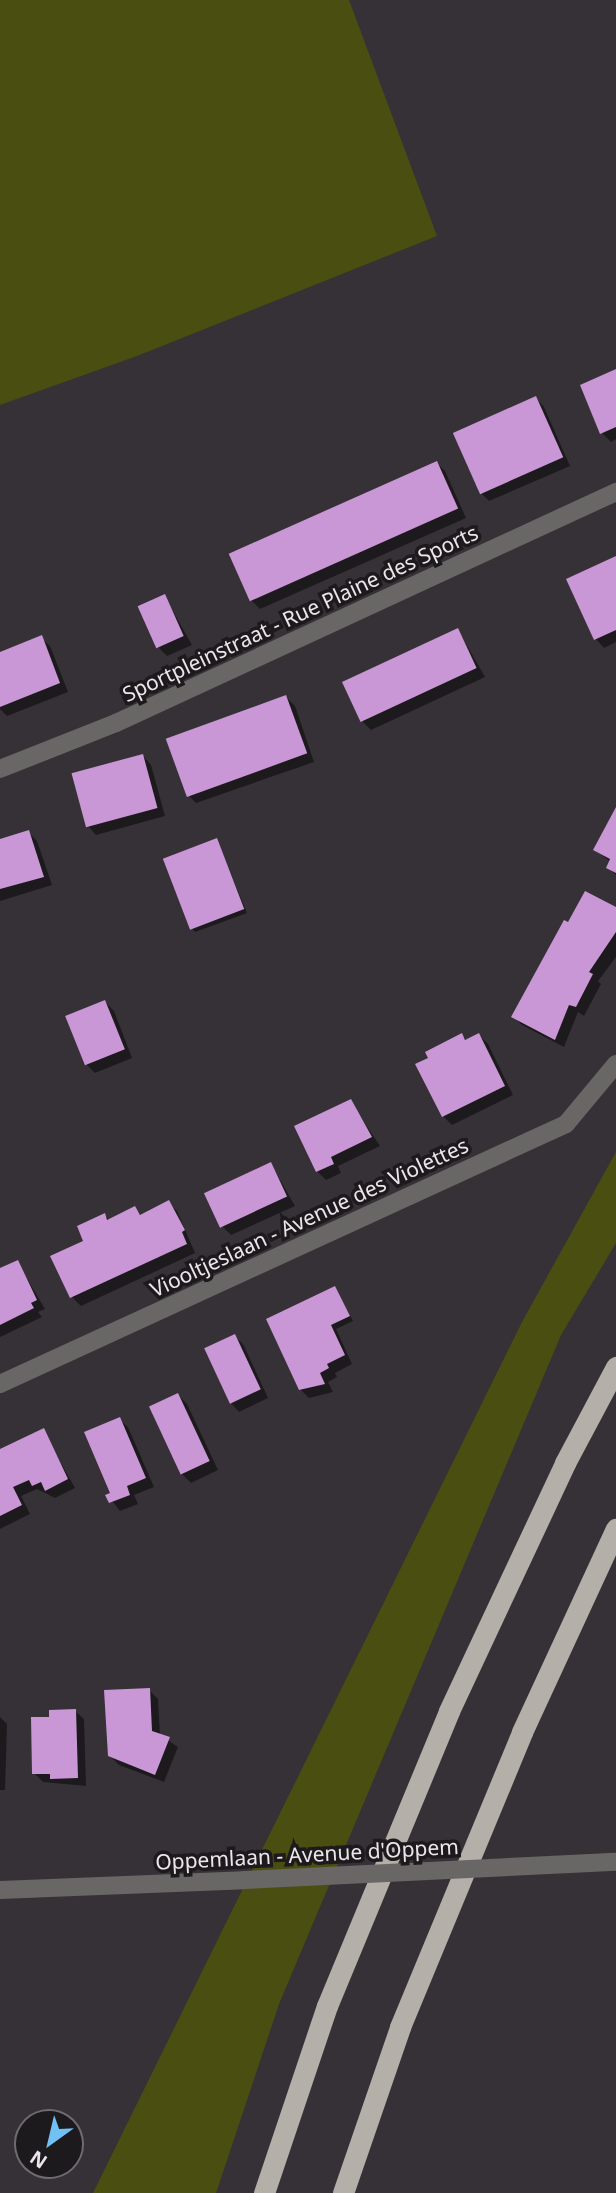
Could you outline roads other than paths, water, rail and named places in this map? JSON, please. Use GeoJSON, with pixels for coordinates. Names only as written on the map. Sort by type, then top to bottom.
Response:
{"type":"FeatureCollection","features":[{"type":"Feature","properties":{"kind":"highway"},"geometry":{"type":"LineString","coordinates":[[264,2193],[327,2006],[449,1711],[565,1463],[616,1367]]}},
{"type":"Feature","properties":{"kind":"highway"},"geometry":{"type":"LineString","coordinates":[[343,2193],[421,1976],[522,1732],[616,1529]]}},
{"type":"Feature","properties":{"kind":"street","name":"Sportpleinstraat - Rue Plaine des Sports"},"geometry":{"type":"LineString","coordinates":[[0,769],[116,723],[616,492]]}},
{"type":"Feature","properties":{"kind":"street","name":"Viooltjeslaan - Avenue des Violettes"},"geometry":{"type":"LineString","coordinates":[[0,1384],[566,1124],[616,1064]]}},
{"type":"Feature","properties":{"kind":"street","name":"Oppemlaan - Avenue d'Oppem"},"geometry":{"type":"LineString","coordinates":[[0,1890],[616,1862]]}}]}
